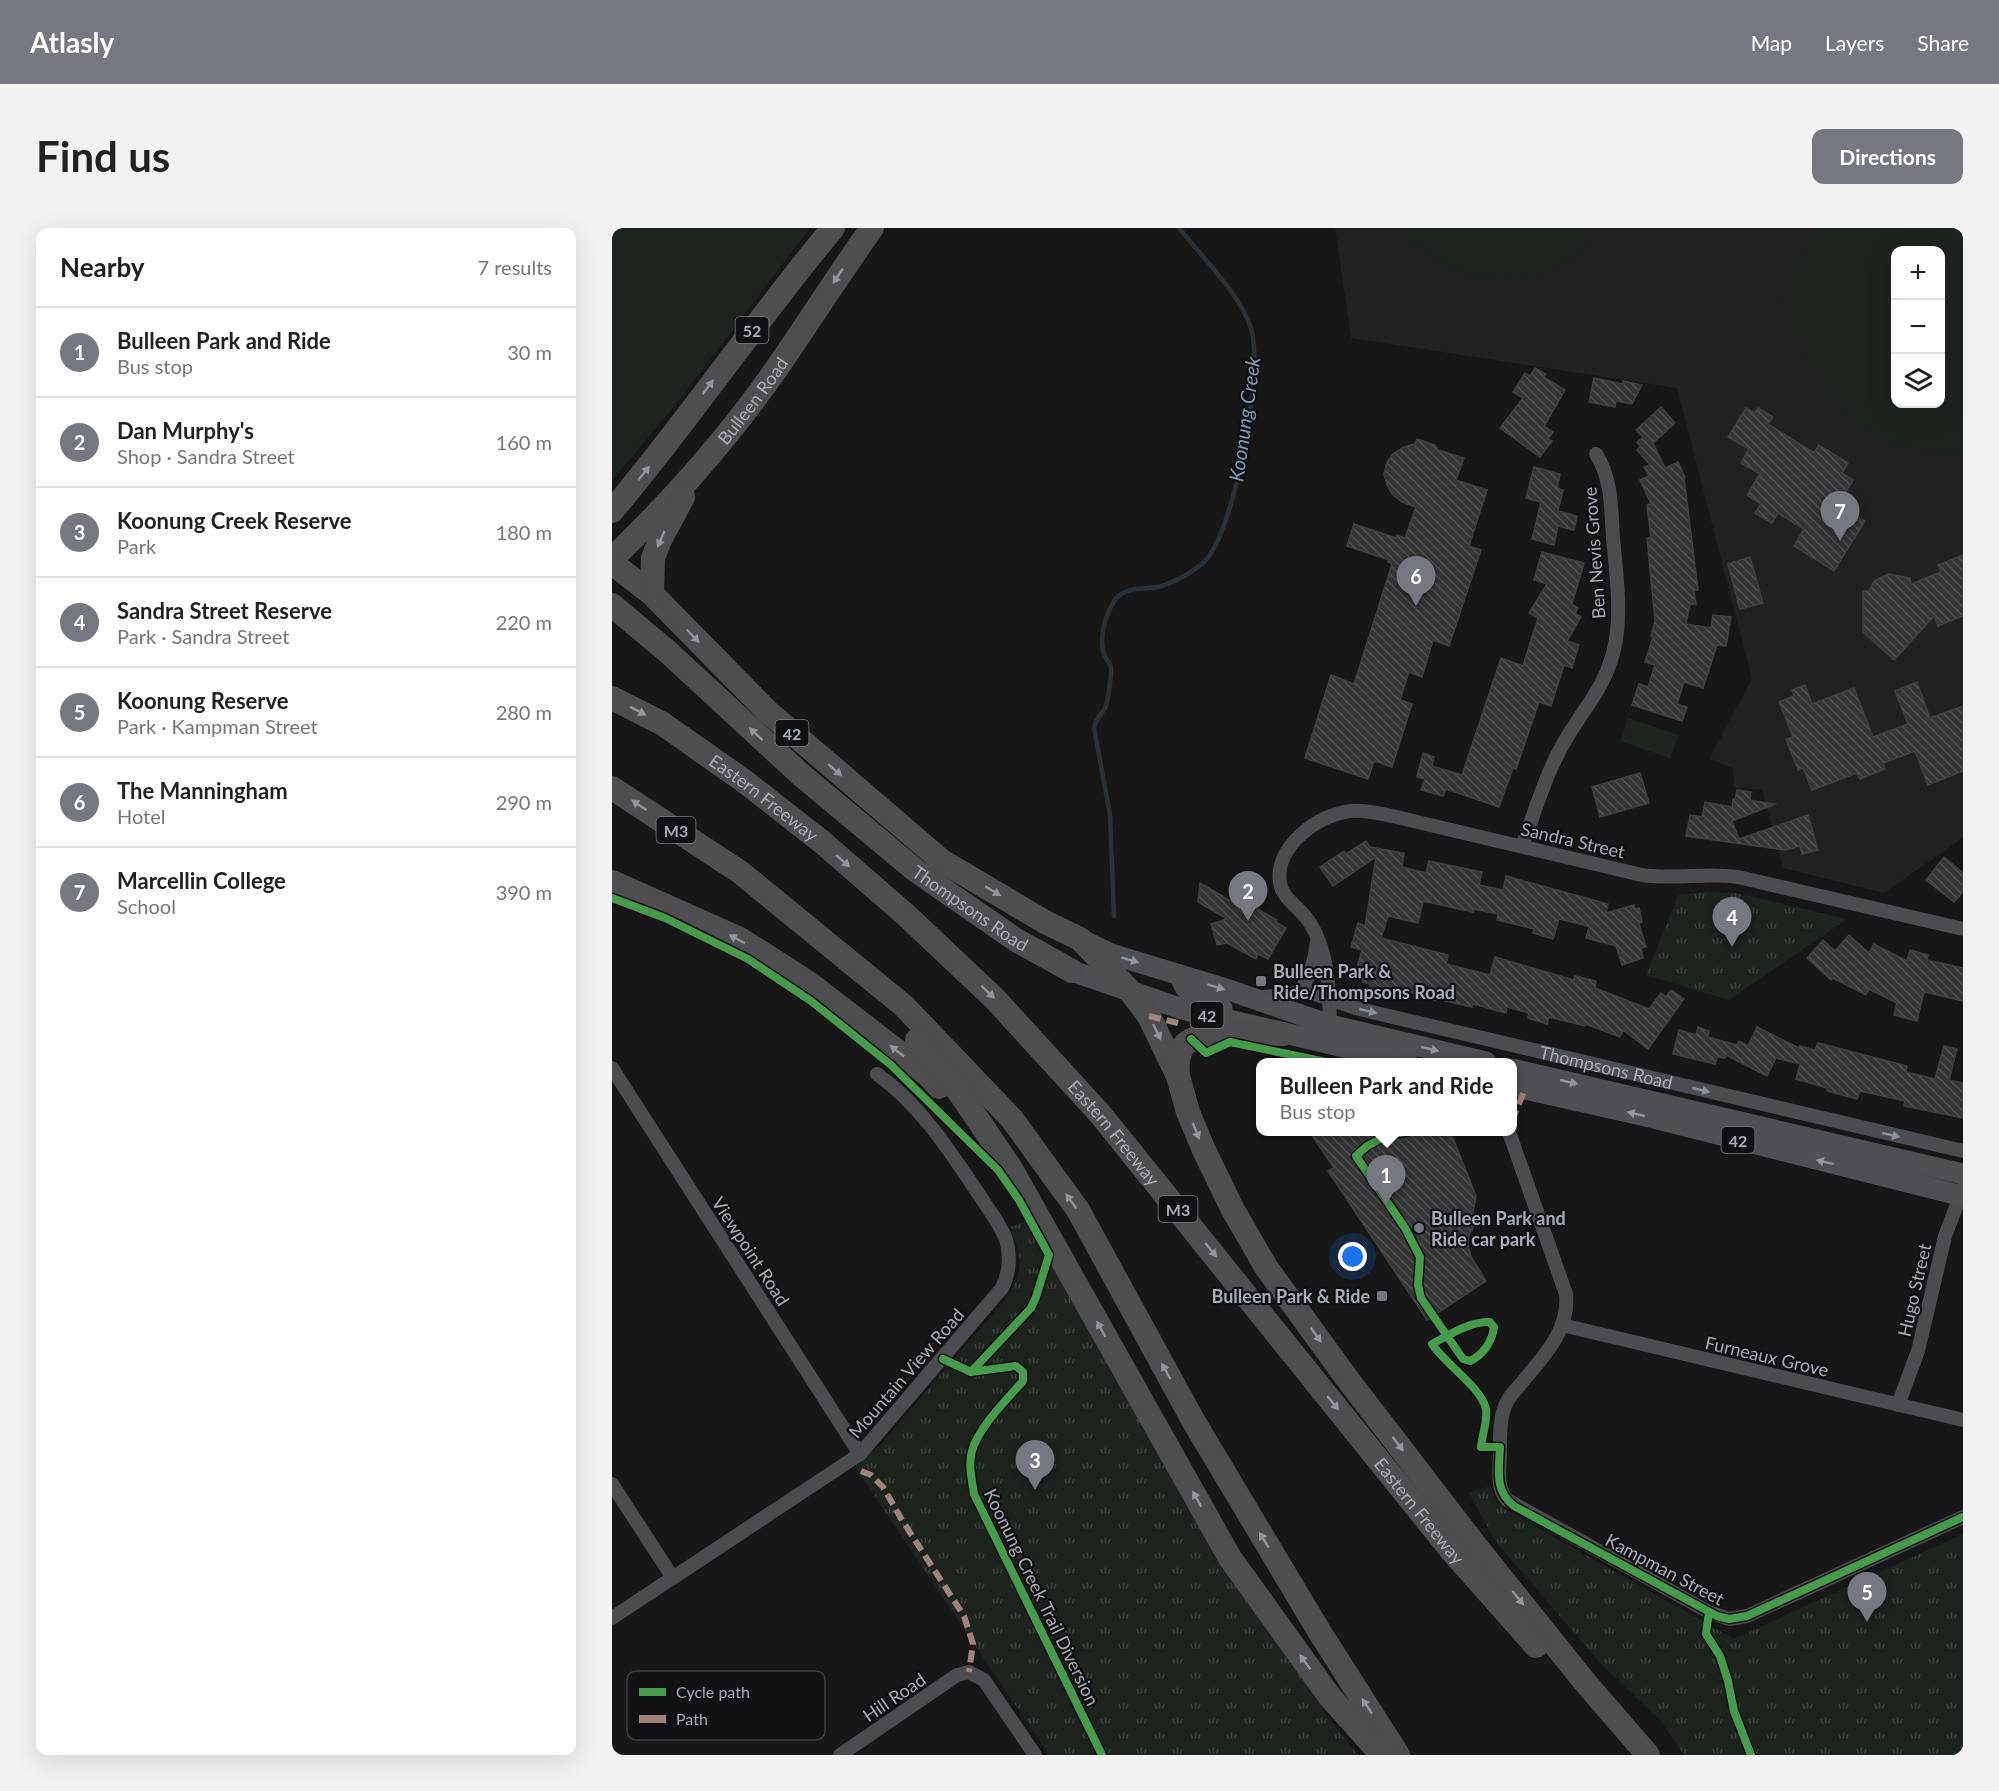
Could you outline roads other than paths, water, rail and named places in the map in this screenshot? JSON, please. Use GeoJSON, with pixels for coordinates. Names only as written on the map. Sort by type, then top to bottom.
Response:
{"type":"FeatureCollection","features":[{"type":"Feature","properties":{"kind":"highway","name":"52"},"geometry":{"type":"LineString","coordinates":[[612,511],[833,228]]}},
{"type":"Feature","properties":{"kind":"highway","name":"Bulleen Road"},"geometry":{"type":"LineString","coordinates":[[612,561],[698,468],[735,423],[777,369],[872,228]]}},
{"type":"Feature","properties":{"kind":"highway"},"geometry":{"type":"LineString","coordinates":[[652,594],[653,558],[698,468]]}},
{"type":"Feature","properties":{"kind":"highway","name":"Thompsons Road"},"geometry":{"type":"LineString","coordinates":[[612,561],[652,594],[767,711],[942,861],[1045,922],[1080,939]]}},
{"type":"Feature","properties":{"kind":"highway","name":"Thompsons Road"},"geometry":{"type":"LineString","coordinates":[[612,605],[668,652],[800,774],[915,870],[1016,940],[1072,971]]}},
{"type":"Feature","properties":{"kind":"highway","name":"Eastern Freeway"},"geometry":{"type":"LineString","coordinates":[[612,698],[663,724],[753,788],[822,842],[906,915],[995,999],[1109,1124],[1451,1550],[1634,1755]]}},
{"type":"Feature","properties":{"kind":"highway","name":"M3"},"geometry":{"type":"LineString","coordinates":[[612,788],[740,873],[904,1006],[1012,1119],[1078,1210],[1194,1422],[1319,1631],[1398,1755]]}},
{"type":"Feature","properties":{"kind":"highway","name":"M3"},"geometry":{"type":"LineString","coordinates":[[740,873],[834,953],[896,1015],[957,1089],[1010,1167],[1230,1558],[1330,1697],[1382,1755]]}},
{"type":"Feature","properties":{"kind":"highway"},"geometry":{"type":"LineString","coordinates":[[617,884],[740,939],[809,982],[928,1076],[994,1143],[1010,1167]]}},
{"type":"Feature","properties":{"kind":"highway"},"geometry":{"type":"LineString","coordinates":[[1080,939],[1131,992],[1149,1016],[1178,1076],[1188,1112],[1203,1148],[1232,1208],[1266,1267],[1349,1381],[1475,1545],[1584,1681],[1648,1755]]}},
{"type":"Feature","properties":{"kind":"highway"},"geometry":{"type":"LineString","coordinates":[[1178,1076],[1177,1061],[1182,1048],[1191,1039],[1218,1033],[1284,1034]]}},
{"type":"Feature","properties":{"kind":"main road","name":"Thompsons Road"},"geometry":{"type":"LineString","coordinates":[[1080,939],[1111,954],[1330,1025],[1469,1058]]}},
{"type":"Feature","properties":{"kind":"main road","name":"Thompsons Road"},"geometry":{"type":"LineString","coordinates":[[1072,971],[1182,1009],[1390,1058]]}},
{"type":"Feature","properties":{"kind":"main road"},"geometry":{"type":"LineString","coordinates":[[1181,976],[1184,988],[1198,999],[1284,1034]]}},
{"type":"Feature","properties":{"kind":"main road","name":"Thompsons Road"},"geometry":{"type":"LineString","coordinates":[[1517,1070],[1958,1186]]}},
{"type":"Feature","properties":{"kind":"main road","name":"42"},"geometry":{"type":"LineString","coordinates":[[1517,1087],[1958,1186]]}},
{"type":"Feature","properties":{"kind":"street","name":"Ben Nevis Grove"},"geometry":{"type":"LineString","coordinates":[[1522,846],[1555,760],[1564,742],[1604,681],[1616,640],[1618,599],[1610,493],[1604,469],[1596,454]]}},
{"type":"Feature","properties":{"kind":"street","name":"Sandra Street"},"geometry":{"type":"LineString","coordinates":[[1330,1025],[1328,971],[1324,955],[1306,917],[1283,893],[1280,878],[1285,856],[1307,830],[1323,820],[1350,811],[1372,812],[1658,878],[1727,875],[1738,877],[1963,929]]}},
{"type":"Feature","properties":{"kind":"street"},"geometry":{"type":"LineString","coordinates":[[1300,992],[1315,961],[1317,940]]}},
{"type":"Feature","properties":{"kind":"street","name":"Thompsons Road"},"geometry":{"type":"LineString","coordinates":[[1250,999],[1300,992],[1315,994],[1345,1006],[1963,1151]]}},
{"type":"Feature","properties":{"kind":"street","name":"Viewpoint Road"},"geometry":{"type":"LineString","coordinates":[[612,1068],[860,1454]]}},
{"type":"Feature","properties":{"kind":"street","name":"Mountain View Road"},"geometry":{"type":"LineString","coordinates":[[612,1618],[860,1454],[996,1297],[1007,1278],[1010,1258],[1000,1228],[944,1144],[918,1111],[877,1074]]}},
{"type":"Feature","properties":{"kind":"street","name":"Kampman Street"},"geometry":{"type":"LineString","coordinates":[[1511,1136],[1566,1294],[1563,1325],[1554,1343],[1509,1399],[1503,1410],[1499,1482],[1502,1494],[1514,1506],[1717,1616],[1729,1619],[1747,1616],[1963,1517]]}},
{"type":"Feature","properties":{"kind":"street","name":"Hugo Street"},"geometry":{"type":"LineString","coordinates":[[1905,1406],[1958,1186]]}},
{"type":"Feature","properties":{"kind":"street","name":"Furneaux Grove"},"geometry":{"type":"LineString","coordinates":[[1563,1325],[1963,1420]]}},
{"type":"Feature","properties":{"kind":"street"},"geometry":{"type":"LineString","coordinates":[[612,1484],[673,1578]]}},
{"type":"Feature","properties":{"kind":"street","name":"Hill Road"},"geometry":{"type":"LineString","coordinates":[[840,1755],[957,1675],[969,1672],[984,1680],[1035,1755]]}},
{"type":"Feature","properties":{"kind":"waterway","name":"Koonung Creek"},"geometry":{"type":"LineString","coordinates":[[1114,916],[1110,815],[1094,728],[1105,708],[1110,686],[1111,667],[1102,643],[1105,622],[1113,603],[1123,593],[1135,589],[1162,586],[1179,579],[1205,561],[1216,544],[1227,517],[1236,484],[1244,448],[1254,377],[1254,349],[1251,328],[1246,315],[1219,276],[1179,228]]}},
{"type":"Feature","properties":{"kind":"place","name":"Marcellin College"},"geometry":{"type":"Point","coordinates":[1840,541]}},
{"type":"Feature","properties":{"kind":"place","name":"The Manningham"},"geometry":{"type":"Point","coordinates":[1416,606]}},
{"type":"Feature","properties":{"kind":"place","name":"Dan Murphy's"},"geometry":{"type":"Point","coordinates":[1248,921]}},
{"type":"Feature","properties":{"kind":"place","name":"Sandra Street Reserve"},"geometry":{"type":"Point","coordinates":[1732,947]}},
{"type":"Feature","properties":{"kind":"place","name":"Bulleen Park & Ride/Thompsons Road"},"geometry":{"type":"Point","coordinates":[1261,981]}},
{"type":"Feature","properties":{"kind":"place","name":"Bulleen Park and Ride"},"geometry":{"type":"Point","coordinates":[1386,1205]}},
{"type":"Feature","properties":{"kind":"place","name":"Bulleen Park and Ride car park"},"geometry":{"type":"Point","coordinates":[1419,1228]}},
{"type":"Feature","properties":{"kind":"place","name":"Bulleen Park & Ride"},"geometry":{"type":"Point","coordinates":[1382,1296]}},
{"type":"Feature","properties":{"kind":"place","name":"Koonung Creek Reserve"},"geometry":{"type":"Point","coordinates":[1035,1490]}},
{"type":"Feature","properties":{"kind":"place","name":"Koonung Reserve"},"geometry":{"type":"Point","coordinates":[1867,1622]}}]}
